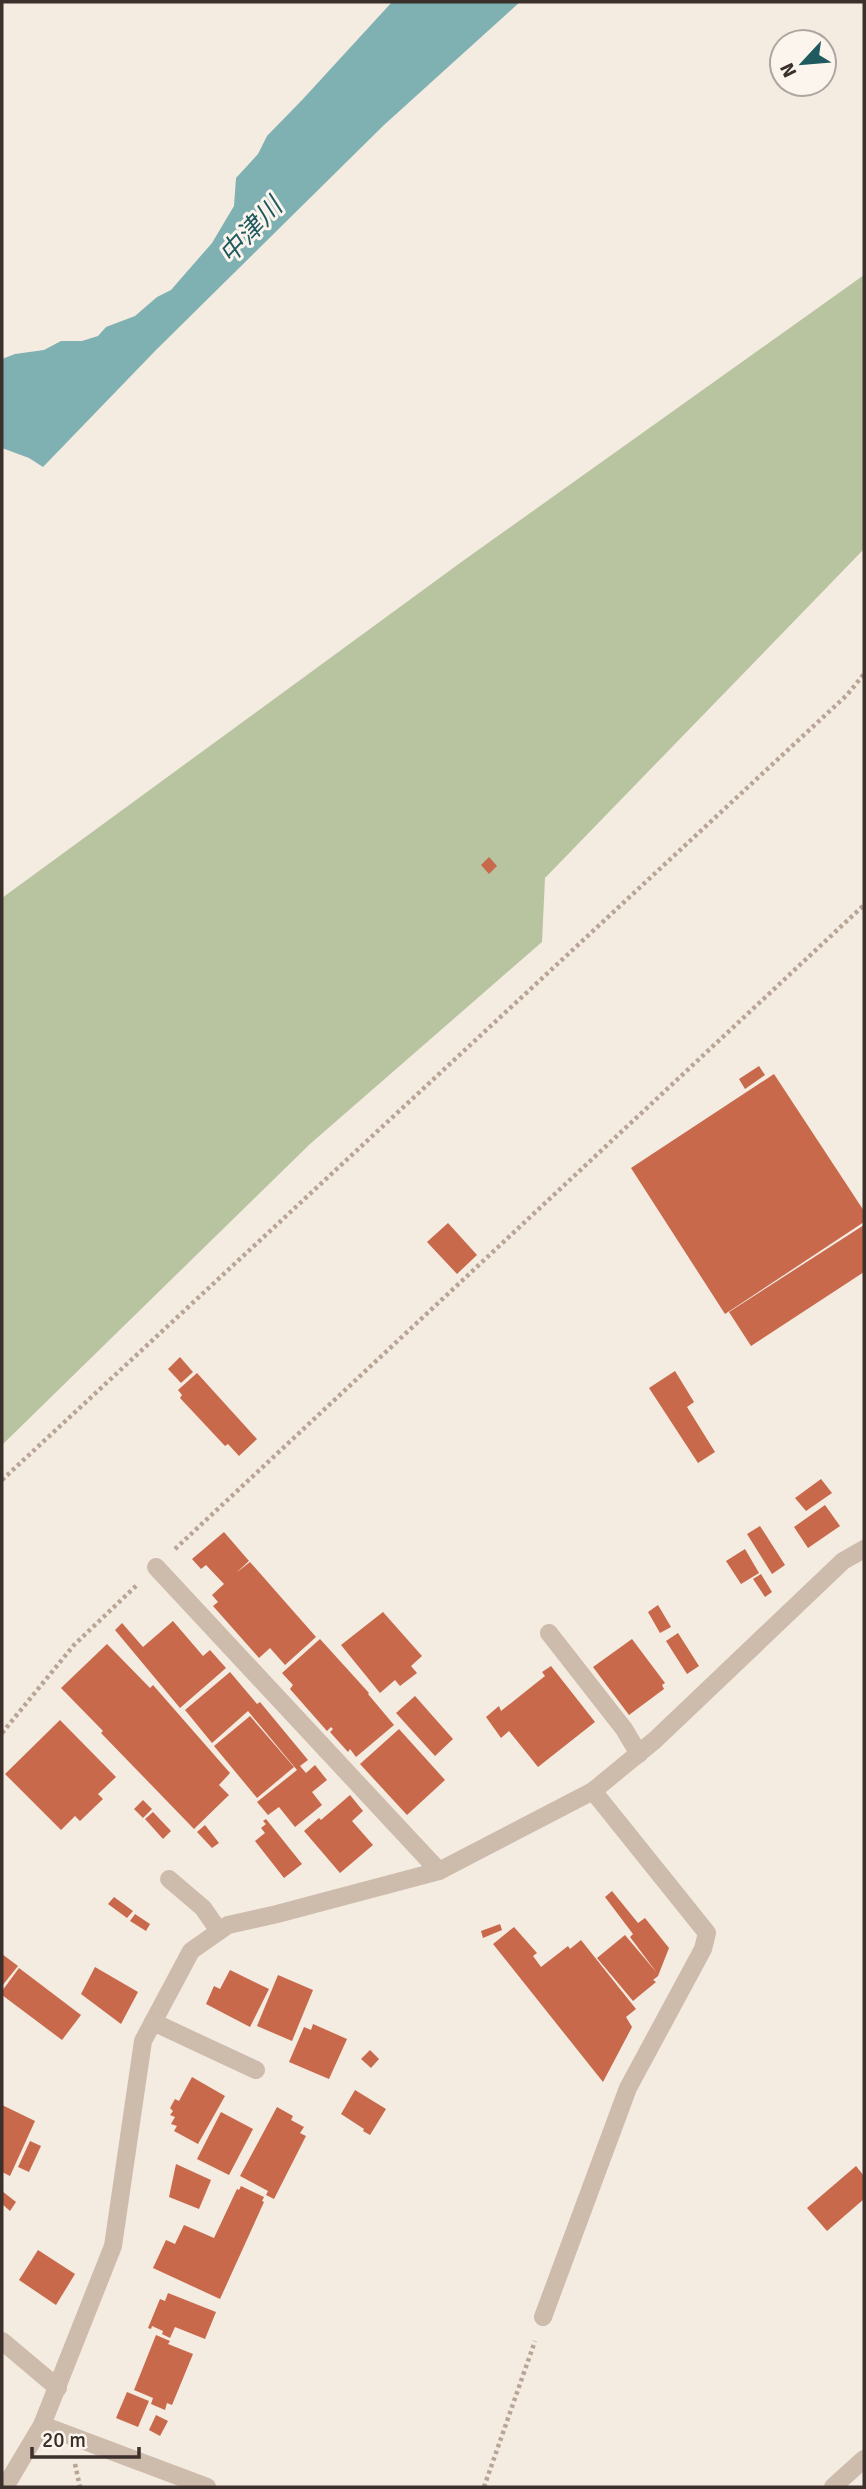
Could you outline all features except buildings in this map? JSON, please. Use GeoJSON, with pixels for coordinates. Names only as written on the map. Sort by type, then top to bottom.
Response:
{"type":"FeatureCollection","features":[{"type":"Feature","properties":{"kind":"street"},"geometry":{"type":"LineString","coordinates":[[5,2487],[43,2425],[113,2246],[143,2041],[191,1951],[228,1925],[439,1871],[593,1791],[639,1754],[843,1561],[864,1549]]}},
{"type":"Feature","properties":{"kind":"street"},"geometry":{"type":"LineString","coordinates":[[156,1567],[439,1871]]}},
{"type":"Feature","properties":{"kind":"street"},"geometry":{"type":"LineString","coordinates":[[549,1633],[624,1729],[639,1754]]}},
{"type":"Feature","properties":{"kind":"street"},"geometry":{"type":"LineString","coordinates":[[543,2317],[628,2088],[702,1949],[707,1933],[593,1791]]}},
{"type":"Feature","properties":{"kind":"street"},"geometry":{"type":"LineString","coordinates":[[169,1879],[203,1908],[219,1931]]}},
{"type":"Feature","properties":{"kind":"street"},"geometry":{"type":"LineString","coordinates":[[153,2022],[256,2070]]}},
{"type":"Feature","properties":{"kind":"street"},"geometry":{"type":"LineString","coordinates":[[2,2341],[58,2388]]}},
{"type":"Feature","properties":{"kind":"street"},"geometry":{"type":"LineString","coordinates":[[43,2425],[207,2487]]}},
{"type":"Feature","properties":{"kind":"street"},"geometry":{"type":"LineString","coordinates":[[833,2487],[864,2459]]}},
{"type":"Feature","properties":{"kind":"path"},"geometry":{"type":"LineString","coordinates":[[2,1480],[847,695],[864,674]]}},
{"type":"Feature","properties":{"kind":"path"},"geometry":{"type":"LineString","coordinates":[[2,1733],[74,1645],[864,905]]}},
{"type":"Feature","properties":{"kind":"path"},"geometry":{"type":"LineString","coordinates":[[484,2487],[543,2317]]}},
{"type":"Feature","properties":{"kind":"green space"},"geometry":{"type":"Polygon","coordinates":[[[864,275],[864,549],[545,878],[542,942],[310,1144],[2,1445],[2,898],[460,563],[864,275]]]}},
{"type":"Feature","properties":{"kind":"water","name":"中津川"},"geometry":{"type":"Polygon","coordinates":[[[392,2],[520,2],[384,125],[156,350],[43,467],[29,458],[2,448],[2,359],[15,354],[44,350],[61,341],[82,341],[98,336],[106,327],[135,316],[157,297],[171,290],[212,243],[234,206],[236,178],[258,154],[267,136],[392,2]]]}}]}
